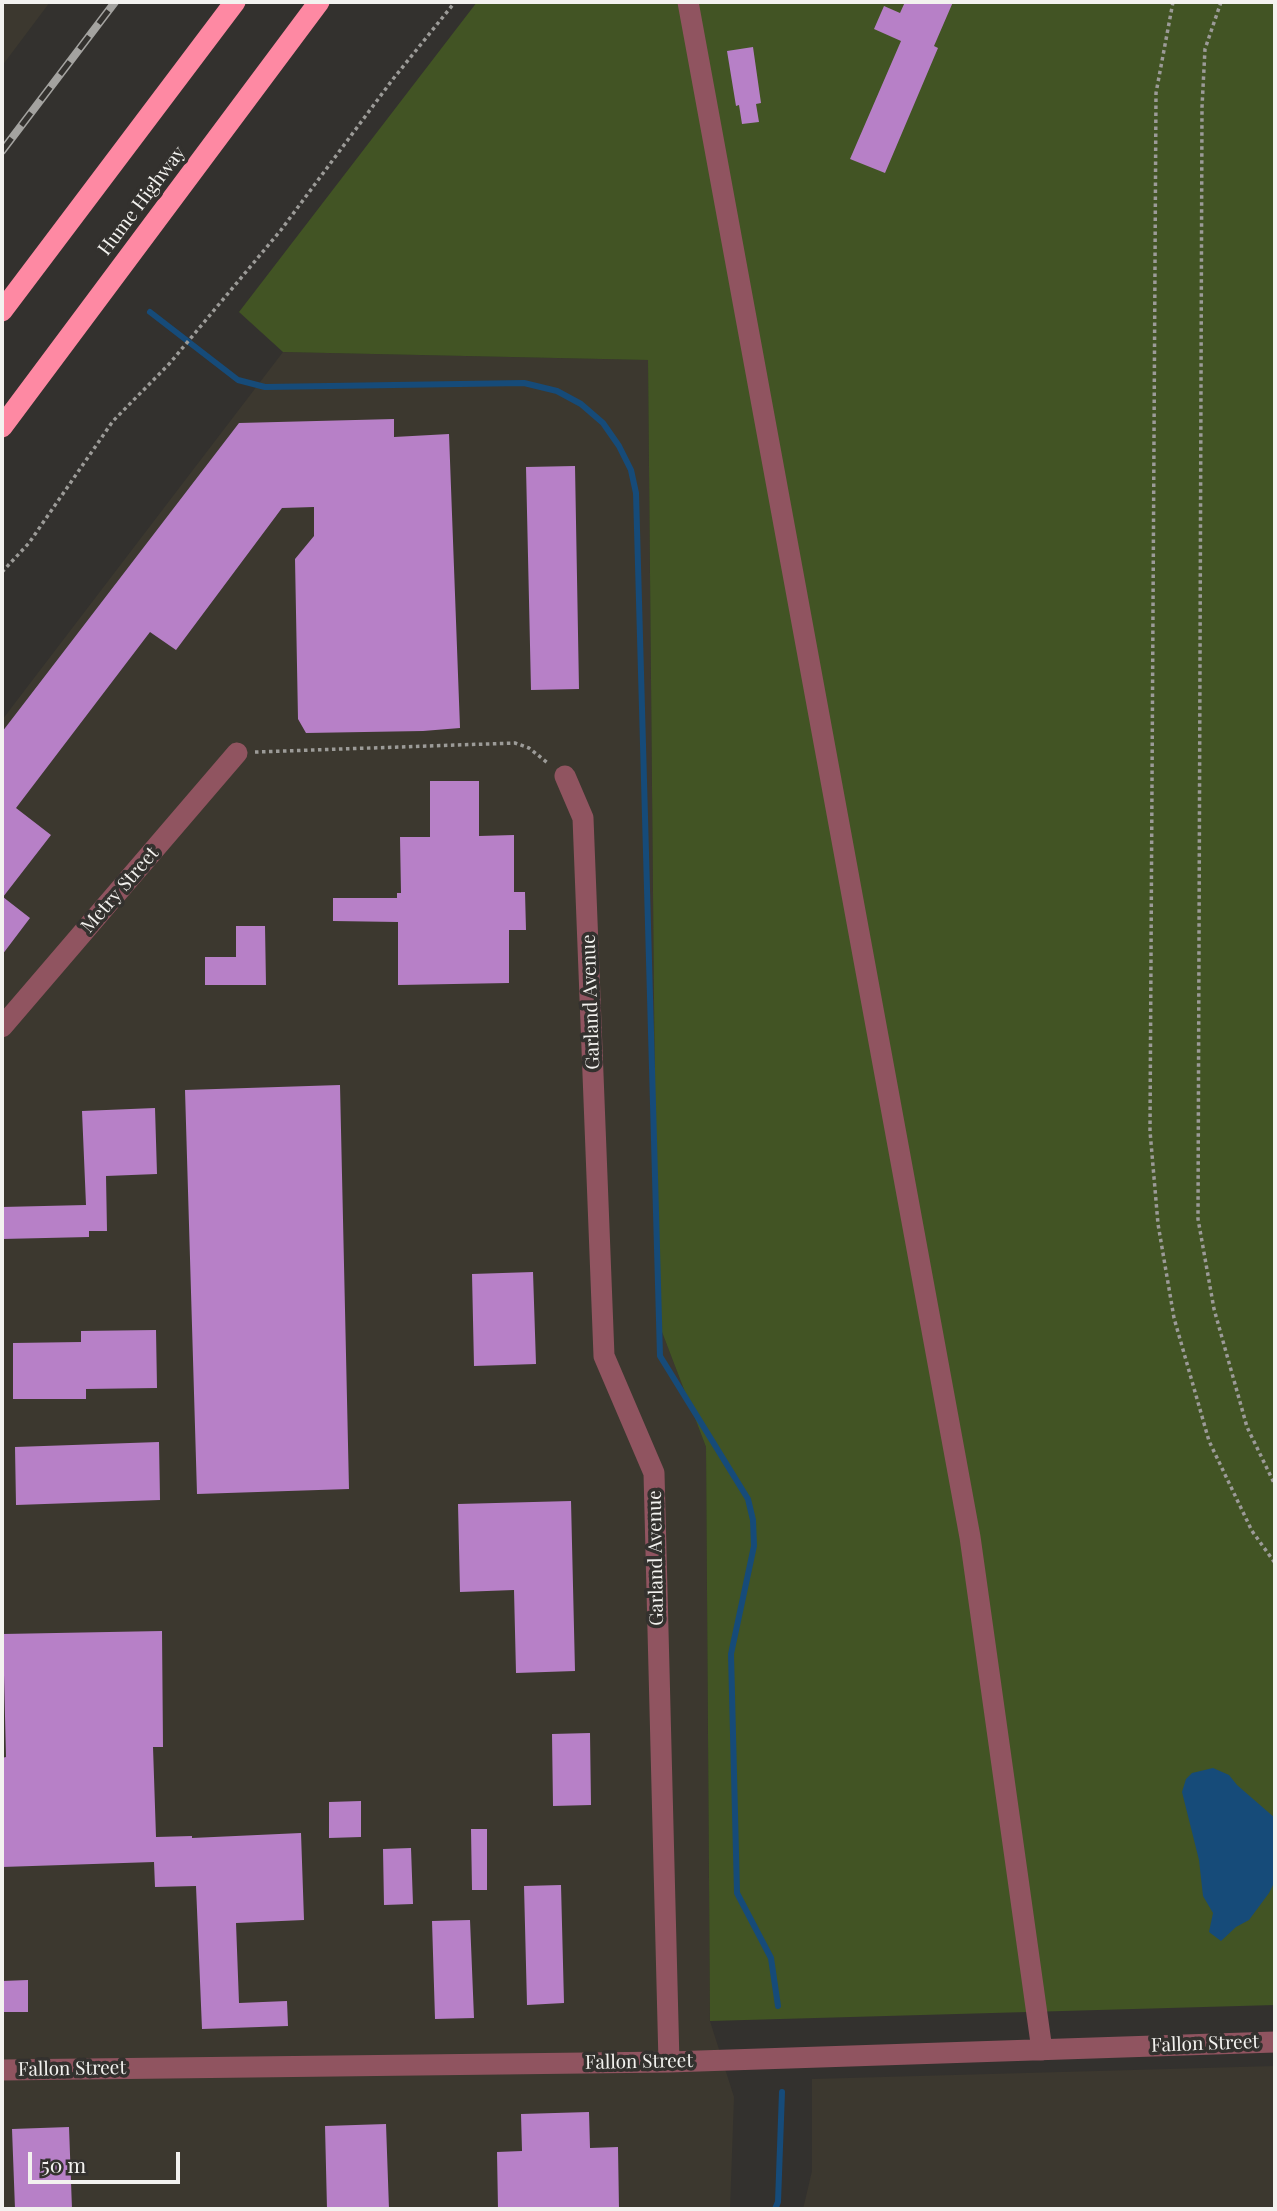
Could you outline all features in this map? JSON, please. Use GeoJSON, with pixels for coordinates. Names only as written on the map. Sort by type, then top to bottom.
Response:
{"type":"FeatureCollection","features":[{"type":"Feature","properties":{"kind":"highway"},"geometry":{"type":"LineString","coordinates":[[2,311],[235,2]]}},
{"type":"Feature","properties":{"kind":"highway","name":"Hume Highway"},"geometry":{"type":"LineString","coordinates":[[2,428],[319,2]]}},
{"type":"Feature","properties":{"kind":"street"},"geometry":{"type":"LineString","coordinates":[[688,2],[970,1537],[1042,2050]]}},
{"type":"Feature","properties":{"kind":"street","name":"Metry Street"},"geometry":{"type":"LineString","coordinates":[[2,1027],[237,753]]}},
{"type":"Feature","properties":{"kind":"street","name":"Garland Avenue"},"geometry":{"type":"LineString","coordinates":[[565,776],[583,818],[604,1356],[654,1473],[669,2062]]}},
{"type":"Feature","properties":{"kind":"street","name":"Fallon Street"},"geometry":{"type":"LineString","coordinates":[[2,2070],[669,2062],[1275,2042]]}},
{"type":"Feature","properties":{"kind":"path"},"geometry":{"type":"LineString","coordinates":[[2,572],[29,543],[113,421],[170,363],[281,230],[393,79],[455,2]]}},
{"type":"Feature","properties":{"kind":"path"},"geometry":{"type":"LineString","coordinates":[[1173,2],[1156,93],[1150,1131],[1158,1224],[1174,1318],[1209,1441],[1252,1531],[1275,1563]]}},
{"type":"Feature","properties":{"kind":"path"},"geometry":{"type":"LineString","coordinates":[[1221,2],[1205,49],[1202,107],[1198,1219],[1214,1309],[1247,1427],[1275,1485]]}},
{"type":"Feature","properties":{"kind":"path"},"geometry":{"type":"LineString","coordinates":[[237,753],[515,743],[530,748],[565,776]]}},
{"type":"Feature","properties":{"kind":"shaded area"},"geometry":{"type":"Polygon","coordinates":[[[2,2],[50,2],[2,66],[2,2]]]}},
{"type":"Feature","properties":{"kind":"shaded area"},"geometry":{"type":"Polygon","coordinates":[[[283,352],[648,360],[657,1319],[706,1447],[710,2021],[734,2097],[730,2209],[2,2209],[2,720],[283,352]]]}},
{"type":"Feature","properties":{"kind":"shaded area"},"geometry":{"type":"Polygon","coordinates":[[[1275,2066],[1275,2209],[803,2209],[812,2171],[812,2079],[1275,2066]]]}},
{"type":"Feature","properties":{"kind":"green space"},"geometry":{"type":"Polygon","coordinates":[[[477,2],[1275,2],[1275,2005],[710,2021],[706,1447],[657,1319],[648,360],[283,352],[239,312],[477,2]]]}},
{"type":"Feature","properties":{"kind":"water"},"geometry":{"type":"Polygon","coordinates":[[[1213,1768],[1229,1775],[1275,1818],[1275,1881],[1249,1920],[1236,1927],[1221,1941],[1209,1932],[1213,1913],[1203,1896],[1199,1860],[1182,1792],[1186,1779],[1192,1773],[1213,1768]]]}},
{"type":"Feature","properties":{"kind":"building"},"geometry":{"type":"Polygon","coordinates":[[[905,2],[953,2],[934,46],[938,48],[885,173],[850,159],[901,41],[874,29],[884,6],[900,13],[905,2]]]}},
{"type":"Feature","properties":{"kind":"building"},"geometry":{"type":"Polygon","coordinates":[[[753,47],[761,103],[756,104],[759,122],[742,124],[739,105],[736,106],[727,51],[753,47]]]}},
{"type":"Feature","properties":{"kind":"building"},"geometry":{"type":"Polygon","coordinates":[[[394,419],[394,437],[449,434],[460,728],[306,733],[298,719],[295,559],[314,536],[314,507],[282,508],[176,650],[150,632],[16,808],[51,835],[3,897],[30,918],[2,955],[2,732],[239,423],[394,419]]]}},
{"type":"Feature","properties":{"kind":"building"},"geometry":{"type":"Polygon","coordinates":[[[575,466],[579,689],[531,690],[526,467],[575,466]]]}},
{"type":"Feature","properties":{"kind":"building"},"geometry":{"type":"Polygon","coordinates":[[[430,781],[479,781],[479,836],[514,835],[514,892],[525,892],[526,930],[509,930],[509,983],[398,985],[398,922],[333,921],[333,898],[397,898],[397,893],[401,893],[400,837],[430,837],[430,781]]]}},
{"type":"Feature","properties":{"kind":"building"},"geometry":{"type":"Polygon","coordinates":[[[236,926],[265,926],[266,985],[205,985],[205,957],[236,957],[236,926]]]}},
{"type":"Feature","properties":{"kind":"building"},"geometry":{"type":"Polygon","coordinates":[[[340,1085],[349,1489],[197,1494],[185,1090],[340,1085]]]}},
{"type":"Feature","properties":{"kind":"building"},"geometry":{"type":"Polygon","coordinates":[[[155,1108],[157,1174],[106,1176],[107,1231],[89,1231],[89,1237],[2,1239],[2,1207],[86,1205],[82,1111],[155,1108]]]}},
{"type":"Feature","properties":{"kind":"building"},"geometry":{"type":"Polygon","coordinates":[[[533,1272],[536,1364],[474,1366],[472,1274],[533,1272]]]}},
{"type":"Feature","properties":{"kind":"building"},"geometry":{"type":"Polygon","coordinates":[[[156,1330],[157,1388],[86,1389],[86,1399],[13,1399],[13,1343],[81,1342],[81,1331],[156,1330]]]}},
{"type":"Feature","properties":{"kind":"building"},"geometry":{"type":"Polygon","coordinates":[[[159,1442],[160,1500],[16,1505],[15,1447],[159,1442]]]}},
{"type":"Feature","properties":{"kind":"building"},"geometry":{"type":"Polygon","coordinates":[[[571,1501],[575,1671],[516,1673],[514,1590],[460,1592],[458,1504],[571,1501]]]}},
{"type":"Feature","properties":{"kind":"building"},"geometry":{"type":"Polygon","coordinates":[[[162,1631],[163,1747],[153,1747],[156,1837],[301,1833],[304,1920],[236,1923],[239,2003],[287,2001],[288,2026],[202,2029],[196,1886],[155,1887],[154,1862],[2,1867],[2,1758],[6,1757],[3,1634],[162,1631]]]}},
{"type":"Feature","properties":{"kind":"building"},"geometry":{"type":"Polygon","coordinates":[[[590,1733],[591,1805],[553,1806],[552,1734],[590,1733]]]}},
{"type":"Feature","properties":{"kind":"building"},"geometry":{"type":"Polygon","coordinates":[[[361,1801],[361,1837],[329,1838],[329,1802],[361,1801]]]}},
{"type":"Feature","properties":{"kind":"building"},"geometry":{"type":"Polygon","coordinates":[[[471,1829],[487,1829],[487,1890],[472,1890],[471,1829]]]}},
{"type":"Feature","properties":{"kind":"building"},"geometry":{"type":"Polygon","coordinates":[[[411,1848],[413,1904],[384,1905],[383,1849],[411,1848]]]}},
{"type":"Feature","properties":{"kind":"building"},"geometry":{"type":"Polygon","coordinates":[[[561,1885],[564,2003],[527,2005],[524,1886],[561,1885]]]}},
{"type":"Feature","properties":{"kind":"building"},"geometry":{"type":"Polygon","coordinates":[[[470,1920],[474,2018],[435,2019],[432,1921],[470,1920]]]}},
{"type":"Feature","properties":{"kind":"building"},"geometry":{"type":"Polygon","coordinates":[[[28,1980],[28,2012],[2,2012],[2,1981],[28,1980]]]}},
{"type":"Feature","properties":{"kind":"building"},"geometry":{"type":"Polygon","coordinates":[[[589,2112],[590,2148],[618,2147],[619,2209],[498,2209],[497,2152],[522,2151],[521,2114],[589,2112]]]}},
{"type":"Feature","properties":{"kind":"building"},"geometry":{"type":"Polygon","coordinates":[[[386,2124],[389,2209],[327,2209],[325,2126],[386,2124]]]}},
{"type":"Feature","properties":{"kind":"building"},"geometry":{"type":"Polygon","coordinates":[[[69,2127],[72,2209],[15,2209],[12,2129],[69,2127]]]}},
{"type":"Feature","properties":{"kind":"waterway"},"geometry":{"type":"LineString","coordinates":[[150,312],[238,380],[265,387],[524,383],[557,391],[581,404],[603,423],[631,470],[636,493],[660,1356],[748,1499],[753,1520],[754,1546],[731,1654],[737,1893],[771,1958],[778,2006]]}},
{"type":"Feature","properties":{"kind":"waterway"},"geometry":{"type":"LineString","coordinates":[[775,2209],[778,2202],[782,2092]]}},
{"type":"Feature","properties":{"kind":"railway"},"geometry":{"type":"LineString","coordinates":[[2,151],[115,2]]}}]}
